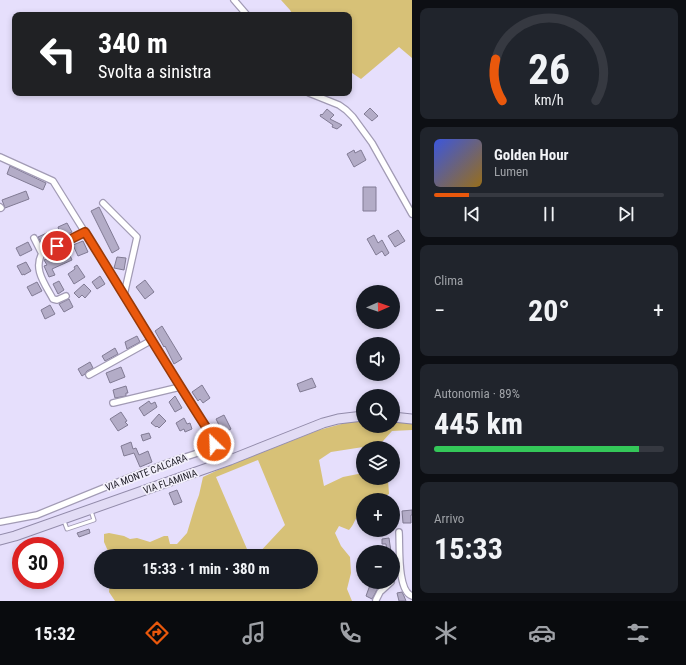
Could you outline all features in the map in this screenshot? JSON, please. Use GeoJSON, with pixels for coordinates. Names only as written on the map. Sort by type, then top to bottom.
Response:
{"type":"FeatureCollection","features":[{"type":"Feature","properties":{"kind":"main road","name":"VIA FLAMINIA"},"geometry":{"type":"LineString","coordinates":[[0,540],[235,458],[323,423],[356,417]]}},
{"type":"Feature","properties":{"kind":"main road"},"geometry":{"type":"LineString","coordinates":[[400,418],[412,419]]}},
{"type":"Feature","properties":{"kind":"street"},"geometry":{"type":"LineString","coordinates":[[234,0],[244,12]]}},
{"type":"Feature","properties":{"kind":"street"},"geometry":{"type":"LineString","coordinates":[[317,96],[340,105],[353,118],[372,143],[412,214]]}},
{"type":"Feature","properties":{"kind":"street","name":"VIA MONTE CALCARA"},"geometry":{"type":"LineString","coordinates":[[0,157],[53,181],[213,438],[214,443],[212,448],[133,476],[37,515],[0,522]]}},
{"type":"Feature","properties":{"kind":"street"},"geometry":{"type":"LineString","coordinates":[[103,203],[137,237],[124,295]]}},
{"type":"Feature","properties":{"kind":"street"},"geometry":{"type":"LineString","coordinates":[[66,296],[58,300],[53,299],[39,272],[38,262],[43,252],[85,232]]}},
{"type":"Feature","properties":{"kind":"street"},"geometry":{"type":"LineString","coordinates":[[34,238],[42,254]]}},
{"type":"Feature","properties":{"kind":"street"},"geometry":{"type":"LineString","coordinates":[[89,375],[152,340]]}},
{"type":"Feature","properties":{"kind":"street"},"geometry":{"type":"LineString","coordinates":[[112,403],[180,387]]}},
{"type":"Feature","properties":{"kind":"street"},"geometry":{"type":"LineString","coordinates":[[399,537],[402,582],[405,590],[412,596]]}},
{"type":"Feature","properties":{"kind":"street"},"geometry":{"type":"LineString","coordinates":[[376,600],[383,589]]}},
{"type":"Feature","properties":{"kind":"shaded area"},"geometry":{"type":"Polygon","coordinates":[[[281,0],[412,0],[412,58],[399,47],[361,79],[352,73],[352,12],[291,12],[281,0]]]}},
{"type":"Feature","properties":{"kind":"shaded area"},"geometry":{"type":"Polygon","coordinates":[[[356,422],[356,433],[390,433],[383,441],[356,441],[356,448],[331,452],[319,460],[324,486],[343,477],[356,474],[356,485],[388,485],[389,493],[356,493],[356,520],[349,530],[339,526],[335,533],[341,546],[350,557],[351,573],[347,589],[352,601],[115,601],[109,592],[109,589],[318,589],[318,549],[263,549],[285,525],[258,460],[216,477],[247,549],[107,549],[104,542],[104,534],[109,533],[124,536],[130,539],[137,538],[150,542],[164,536],[168,536],[170,544],[177,544],[187,533],[203,477],[319,430],[356,422]]]}},
{"type":"Feature","properties":{"kind":"shaded area"},"geometry":{"type":"Polygon","coordinates":[[[400,422],[412,424],[412,430],[400,431],[400,422]]]}},
{"type":"Feature","properties":{"kind":"building"},"geometry":{"type":"Polygon","coordinates":[[[370,108],[378,116],[372,121],[364,114],[370,108]]]}},
{"type":"Feature","properties":{"kind":"building"},"geometry":{"type":"Polygon","coordinates":[[[327,109],[334,115],[330,119],[342,125],[337,129],[332,127],[333,125],[320,116],[327,109]]]}},
{"type":"Feature","properties":{"kind":"building"},"geometry":{"type":"Polygon","coordinates":[[[354,150],[355,153],[361,150],[366,160],[354,167],[347,154],[354,150]]]}},
{"type":"Feature","properties":{"kind":"building"},"geometry":{"type":"Polygon","coordinates":[[[10,166],[46,183],[43,190],[7,174],[10,166]]]}},
{"type":"Feature","properties":{"kind":"building"},"geometry":{"type":"Polygon","coordinates":[[[363,187],[376,187],[376,211],[363,211],[363,187]]]}},
{"type":"Feature","properties":{"kind":"building"},"geometry":{"type":"Polygon","coordinates":[[[26,191],[29,199],[5,208],[2,200],[26,191]]]}},
{"type":"Feature","properties":{"kind":"building"},"geometry":{"type":"Polygon","coordinates":[[[99,207],[119,248],[112,253],[91,211],[99,207]]]}},
{"type":"Feature","properties":{"kind":"building"},"geometry":{"type":"Polygon","coordinates":[[[67,223],[72,232],[61,237],[58,227],[67,223]]]}},
{"type":"Feature","properties":{"kind":"building"},"geometry":{"type":"Polygon","coordinates":[[[398,230],[405,241],[395,247],[388,236],[398,230]]]}},
{"type":"Feature","properties":{"kind":"building"},"geometry":{"type":"Polygon","coordinates":[[[49,232],[53,242],[43,246],[38,237],[49,232]]]}},
{"type":"Feature","properties":{"kind":"building"},"geometry":{"type":"Polygon","coordinates":[[[374,235],[378,243],[382,240],[389,253],[385,256],[382,251],[376,255],[367,239],[374,235]]]}},
{"type":"Feature","properties":{"kind":"building"},"geometry":{"type":"Polygon","coordinates":[[[83,241],[88,252],[78,256],[73,245],[83,241]]]}},
{"type":"Feature","properties":{"kind":"building"},"geometry":{"type":"Polygon","coordinates":[[[28,242],[32,250],[20,256],[16,248],[28,242]]]}},
{"type":"Feature","properties":{"kind":"building"},"geometry":{"type":"Polygon","coordinates":[[[68,245],[71,250],[68,251],[72,260],[52,269],[55,275],[49,277],[44,266],[47,265],[44,260],[57,254],[68,245]]]}},
{"type":"Feature","properties":{"kind":"building"},"geometry":{"type":"Polygon","coordinates":[[[117,257],[126,258],[124,270],[114,268],[117,257]]]}},
{"type":"Feature","properties":{"kind":"building"},"geometry":{"type":"Polygon","coordinates":[[[26,262],[31,271],[22,275],[17,266],[26,262]]]}},
{"type":"Feature","properties":{"kind":"building"},"geometry":{"type":"Polygon","coordinates":[[[77,265],[85,277],[74,284],[68,274],[75,269],[74,267],[77,265]]]}},
{"type":"Feature","properties":{"kind":"building"},"geometry":{"type":"Polygon","coordinates":[[[100,276],[105,284],[97,289],[92,282],[100,276]]]}},
{"type":"Feature","properties":{"kind":"building"},"geometry":{"type":"Polygon","coordinates":[[[145,280],[154,292],[145,299],[136,287],[145,280]]]}},
{"type":"Feature","properties":{"kind":"building"},"geometry":{"type":"Polygon","coordinates":[[[59,281],[64,290],[58,294],[53,284],[59,281]]]}},
{"type":"Feature","properties":{"kind":"building"},"geometry":{"type":"Polygon","coordinates":[[[37,282],[42,291],[32,296],[27,287],[37,282]]]}},
{"type":"Feature","properties":{"kind":"building"},"geometry":{"type":"Polygon","coordinates":[[[84,284],[91,291],[85,298],[82,295],[79,298],[74,293],[84,284]]]}},
{"type":"Feature","properties":{"kind":"building"},"geometry":{"type":"Polygon","coordinates":[[[69,299],[73,307],[64,312],[59,304],[69,299]]]}},
{"type":"Feature","properties":{"kind":"building"},"geometry":{"type":"Polygon","coordinates":[[[50,305],[55,314],[45,319],[41,310],[50,305]]]}},
{"type":"Feature","properties":{"kind":"building"},"geometry":{"type":"Polygon","coordinates":[[[162,326],[182,359],[174,364],[155,331],[162,326]]]}},
{"type":"Feature","properties":{"kind":"building"},"geometry":{"type":"Polygon","coordinates":[[[137,336],[140,342],[127,349],[125,342],[137,336]]]}},
{"type":"Feature","properties":{"kind":"building"},"geometry":{"type":"Polygon","coordinates":[[[115,348],[118,354],[105,361],[102,356],[115,348]]]}},
{"type":"Feature","properties":{"kind":"building"},"geometry":{"type":"Polygon","coordinates":[[[90,362],[93,368],[82,376],[78,369],[90,362]]]}},
{"type":"Feature","properties":{"kind":"building"},"geometry":{"type":"Polygon","coordinates":[[[121,367],[125,377],[110,383],[106,373],[121,367]]]}},
{"type":"Feature","properties":{"kind":"building"},"geometry":{"type":"Polygon","coordinates":[[[312,378],[316,387],[300,392],[297,384],[312,378]]]}},
{"type":"Feature","properties":{"kind":"building"},"geometry":{"type":"Polygon","coordinates":[[[202,385],[210,398],[203,403],[200,399],[198,401],[192,392],[202,385]]]}},
{"type":"Feature","properties":{"kind":"building"},"geometry":{"type":"Polygon","coordinates":[[[126,386],[128,393],[126,393],[126,396],[115,398],[113,390],[126,386]]]}},
{"type":"Feature","properties":{"kind":"building"},"geometry":{"type":"Polygon","coordinates":[[[175,396],[182,408],[175,412],[169,402],[175,396]]]}},
{"type":"Feature","properties":{"kind":"building"},"geometry":{"type":"Polygon","coordinates":[[[149,401],[151,404],[155,402],[157,407],[144,416],[139,408],[149,401]]]}},
{"type":"Feature","properties":{"kind":"building"},"geometry":{"type":"Polygon","coordinates":[[[121,412],[127,421],[125,422],[128,425],[118,431],[110,419],[121,412]]]}},
{"type":"Feature","properties":{"kind":"building"},"geometry":{"type":"Polygon","coordinates":[[[159,414],[166,421],[159,428],[151,423],[159,414]]]}},
{"type":"Feature","properties":{"kind":"building"},"geometry":{"type":"Polygon","coordinates":[[[224,415],[231,429],[223,433],[216,419],[224,415]]]}},
{"type":"Feature","properties":{"kind":"building"},"geometry":{"type":"Polygon","coordinates":[[[184,418],[187,424],[190,423],[192,429],[185,432],[184,429],[180,431],[176,423],[184,418]]]}},
{"type":"Feature","properties":{"kind":"building"},"geometry":{"type":"Polygon","coordinates":[[[149,433],[151,438],[143,441],[141,435],[149,433]]]}},
{"type":"Feature","properties":{"kind":"building"},"geometry":{"type":"Polygon","coordinates":[[[131,442],[133,449],[136,448],[139,455],[148,451],[152,462],[140,467],[134,453],[124,456],[121,446],[131,442]]]}},
{"type":"Feature","properties":{"kind":"building"},"geometry":{"type":"Polygon","coordinates":[[[177,490],[182,502],[174,505],[169,493],[177,490]]]}},
{"type":"Feature","properties":{"kind":"building"},"geometry":{"type":"Polygon","coordinates":[[[412,510],[411,523],[403,523],[402,511],[412,510]]]}},
{"type":"Feature","properties":{"kind":"building"},"geometry":{"type":"Polygon","coordinates":[[[89,529],[90,533],[79,537],[77,533],[89,529]]]}},
{"type":"Feature","properties":{"kind":"building"},"geometry":{"type":"Polygon","coordinates":[[[389,538],[390,545],[382,544],[382,539],[389,538]]]}},
{"type":"Feature","properties":{"kind":"building"},"geometry":{"type":"Polygon","coordinates":[[[369,589],[377,589],[372,599],[366,596],[369,589]]]}},
{"type":"Feature","properties":{"kind":"building"},"geometry":{"type":"Polygon","coordinates":[[[402,592],[406,601],[399,601],[397,593],[402,592]]]}},
{"type":"Feature","properties":{"kind":"route"},"geometry":{"type":"LineString","coordinates":[[57,246],[85,232],[213,438],[214,444]]}}]}
